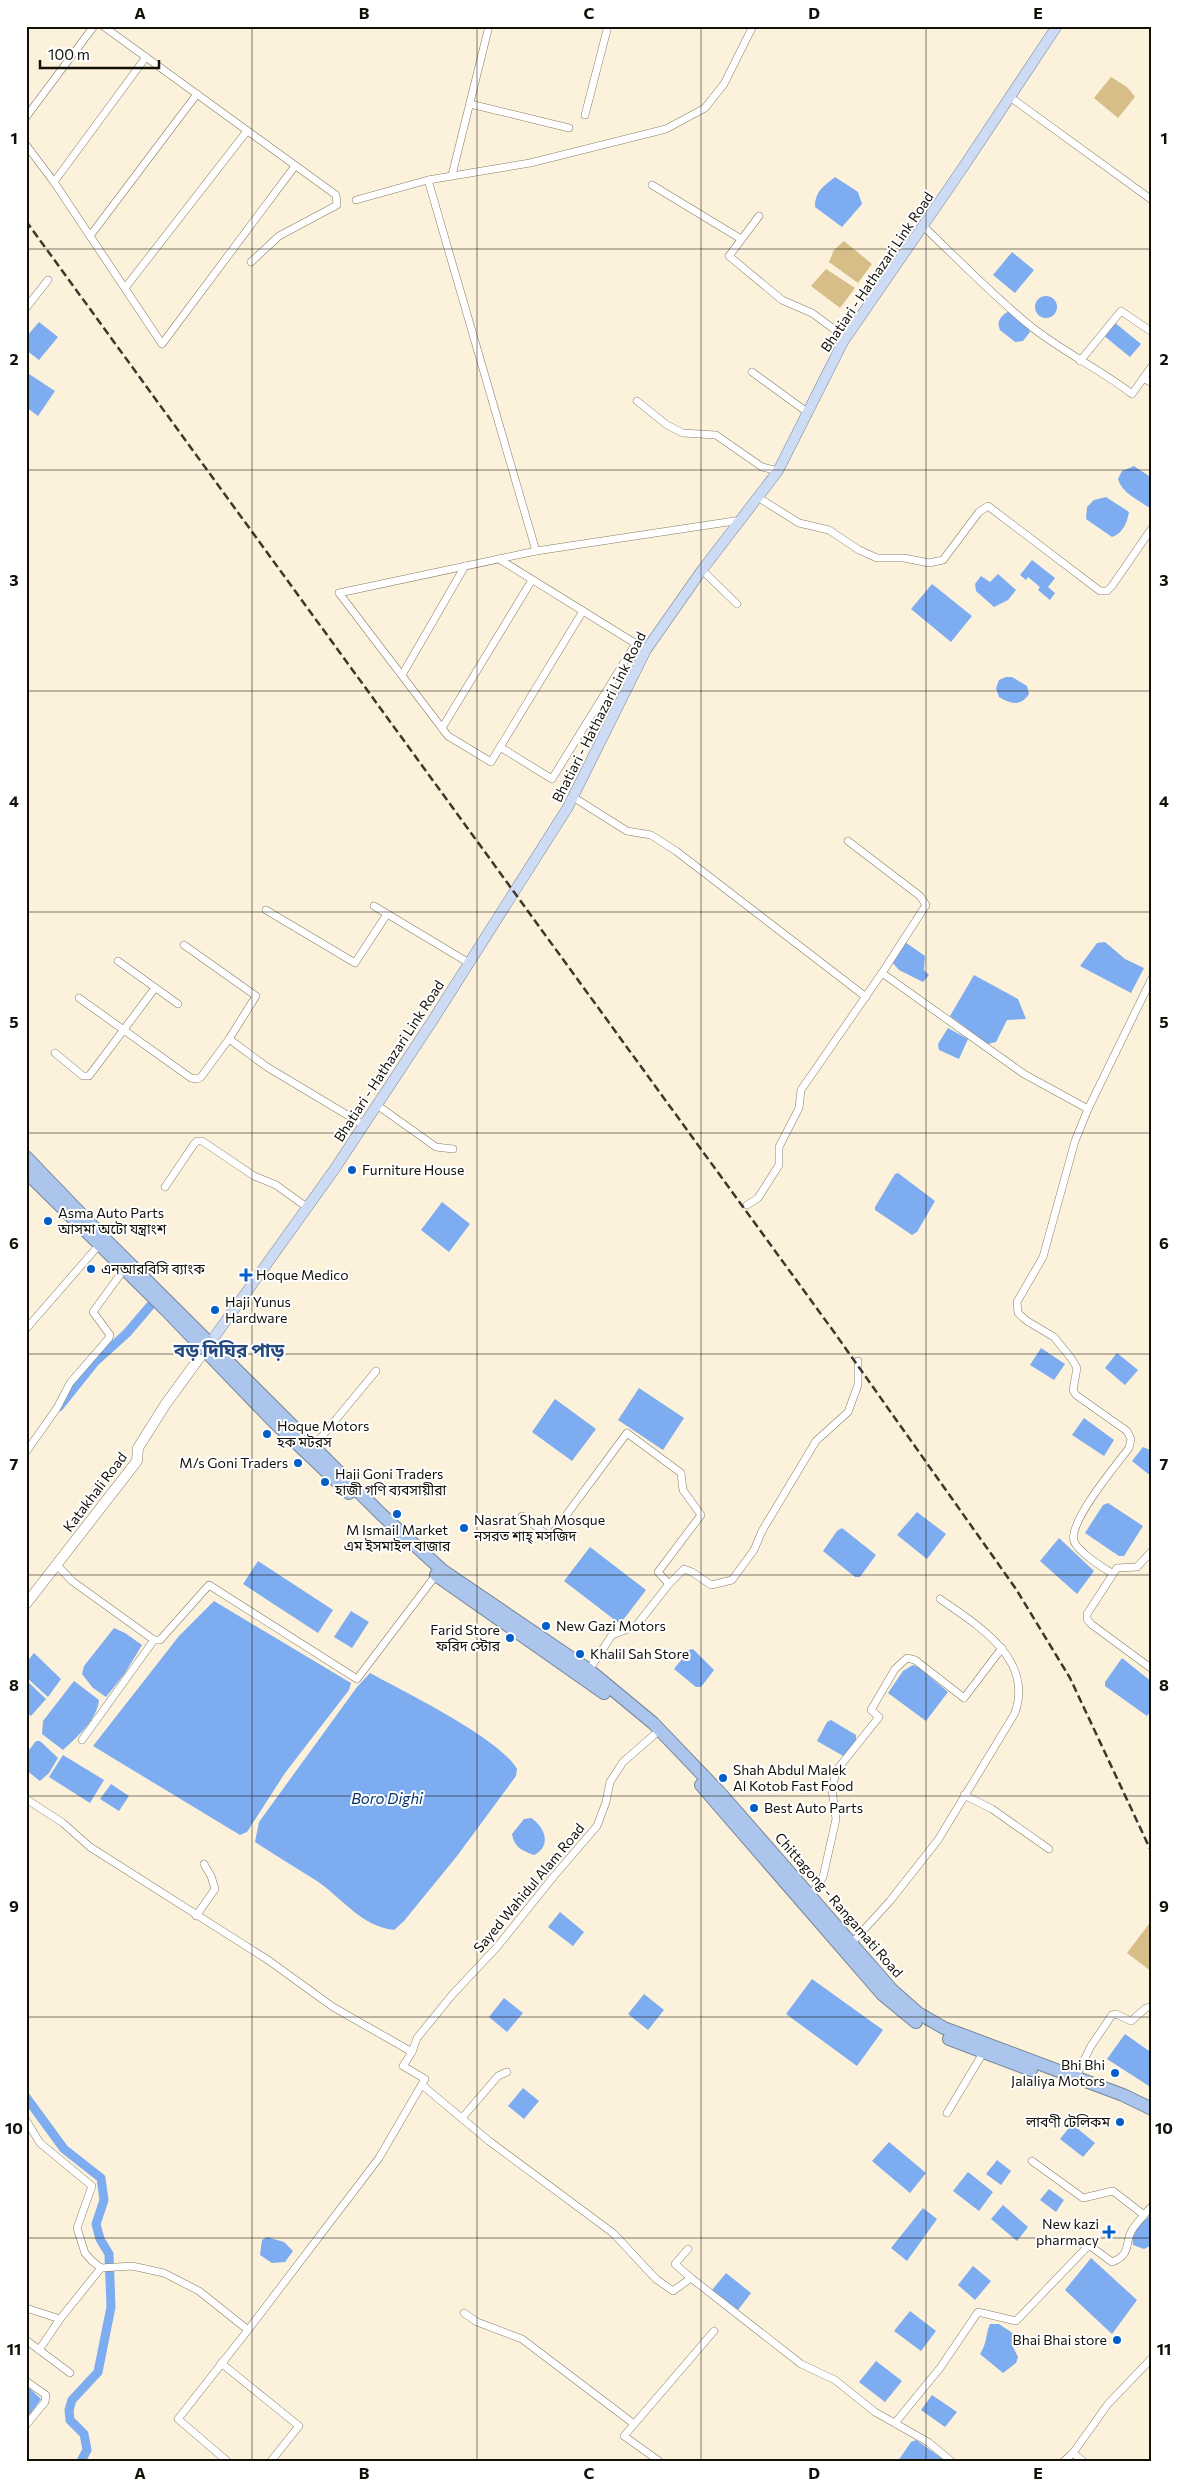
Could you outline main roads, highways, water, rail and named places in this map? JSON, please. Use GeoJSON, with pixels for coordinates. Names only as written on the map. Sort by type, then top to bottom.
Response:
{"type":"FeatureCollection","features":[{"type":"Feature","properties":{"kind":"highway","name":"Chittagong - Rangamati Road"},"geometry":{"type":"LineString","coordinates":[[26,1157],[127,1266],[207,1347],[314,1446],[381,1514],[442,1570],[589,1670],[647,1718],[676,1746],[811,1895],[848,1948]]}},
{"type":"Feature","properties":{"kind":"highway","name":"Chittagong - Rangamati Road"},"geometry":{"type":"LineString","coordinates":[[26,1172],[99,1245],[127,1266]]}},
{"type":"Feature","properties":{"kind":"highway","name":"Chittagong - Rangamati Road"},"geometry":{"type":"LineString","coordinates":[[207,1347],[274,1422],[436,1575],[568,1666],[613,1700],[654,1735],[848,1948],[916,2016],[939,2035],[983,2053],[1102,2095],[1152,2118]]}},
{"type":"Feature","properties":{"kind":"highway","name":"Chittagong - Rangamati Road"},"geometry":{"type":"LineString","coordinates":[[916,2016],[1123,2095],[1152,2108]]}},
{"type":"Feature","properties":{"kind":"main road","name":"Bhatiari - Hathazari Link Road"},"geometry":{"type":"LineString","coordinates":[[207,1347],[308,1208],[469,963],[572,797],[646,650],[702,570],[778,471],[846,338],[1057,26]]}},
{"type":"Feature","properties":{"kind":"water"},"geometry":{"type":"Polygon","coordinates":[[[835,177],[858,192],[862,204],[842,227],[815,207],[818,193],[835,177]]]}},
{"type":"Feature","properties":{"kind":"water"},"geometry":{"type":"Polygon","coordinates":[[[1012,252],[1034,270],[1015,293],[993,275],[1012,252]]]}},
{"type":"Feature","properties":{"kind":"water"},"geometry":{"type":"Polygon","coordinates":[[[1046,296],[1054,299],[1057,307],[1054,315],[1046,318],[1038,315],[1035,307],[1038,299],[1046,296]]]}},
{"type":"Feature","properties":{"kind":"water"},"geometry":{"type":"Polygon","coordinates":[[[1009,311],[1028,327],[1030,332],[1023,341],[1015,342],[1000,330],[1000,319],[1009,311]]]}},
{"type":"Feature","properties":{"kind":"water"},"geometry":{"type":"Polygon","coordinates":[[[39,322],[58,337],[39,360],[26,350],[26,337],[39,322]]]}},
{"type":"Feature","properties":{"kind":"water"},"geometry":{"type":"Polygon","coordinates":[[[1114,322],[1141,344],[1130,357],[1103,335],[1114,322]]]}},
{"type":"Feature","properties":{"kind":"water"},"geometry":{"type":"Polygon","coordinates":[[[26,372],[55,391],[38,416],[26,407],[26,372]]]}},
{"type":"Feature","properties":{"kind":"water"},"geometry":{"type":"Polygon","coordinates":[[[1134,466],[1152,478],[1152,506],[1148,507],[1126,492],[1120,484],[1118,479],[1122,471],[1134,466]]]}},
{"type":"Feature","properties":{"kind":"water"},"geometry":{"type":"Polygon","coordinates":[[[1106,497],[1129,512],[1124,527],[1112,537],[1086,519],[1087,507],[1094,500],[1106,497]]]}},
{"type":"Feature","properties":{"kind":"water"},"geometry":{"type":"Polygon","coordinates":[[[1032,560],[1055,578],[1048,587],[1055,593],[1050,600],[1038,590],[1040,587],[1028,577],[1026,580],[1020,575],[1032,560]]]}},
{"type":"Feature","properties":{"kind":"water"},"geometry":{"type":"Polygon","coordinates":[[[998,574],[1016,590],[1008,600],[994,607],[976,591],[975,584],[981,576],[990,582],[998,574]]]}},
{"type":"Feature","properties":{"kind":"water"},"geometry":{"type":"Polygon","coordinates":[[[932,584],[972,616],[951,642],[911,609],[932,584]]]}},
{"type":"Feature","properties":{"kind":"water"},"geometry":{"type":"Polygon","coordinates":[[[1012,677],[1027,686],[1029,694],[1019,703],[1011,703],[999,697],[996,688],[999,680],[1012,677]]]}},
{"type":"Feature","properties":{"kind":"water"},"geometry":{"type":"Polygon","coordinates":[[[905,942],[925,956],[924,970],[929,975],[923,982],[899,970],[892,962],[905,942]]]}},
{"type":"Feature","properties":{"kind":"water"},"geometry":{"type":"Polygon","coordinates":[[[1105,942],[1125,959],[1144,968],[1131,993],[1080,966],[1097,943],[1105,942]]]}},
{"type":"Feature","properties":{"kind":"water"},"geometry":{"type":"Polygon","coordinates":[[[974,975],[1018,999],[1026,1019],[1007,1020],[996,1042],[988,1044],[950,1016],[974,975]]]}},
{"type":"Feature","properties":{"kind":"water"},"geometry":{"type":"Polygon","coordinates":[[[948,1028],[968,1039],[959,1059],[939,1050],[938,1044],[948,1028]]]}},
{"type":"Feature","properties":{"kind":"water"},"geometry":{"type":"Polygon","coordinates":[[[898,1173],[935,1201],[917,1232],[912,1235],[875,1210],[895,1174],[898,1173]]]}},
{"type":"Feature","properties":{"kind":"water"},"geometry":{"type":"Polygon","coordinates":[[[442,1202],[470,1224],[449,1252],[421,1230],[442,1202]]]}},
{"type":"Feature","properties":{"kind":"water"},"geometry":{"type":"Polygon","coordinates":[[[1041,1348],[1065,1364],[1054,1380],[1030,1365],[1041,1348]]]}},
{"type":"Feature","properties":{"kind":"water"},"geometry":{"type":"Polygon","coordinates":[[[1117,1353],[1138,1370],[1125,1385],[1105,1368],[1117,1353]]]}},
{"type":"Feature","properties":{"kind":"water"},"geometry":{"type":"Polygon","coordinates":[[[639,1388],[684,1418],[663,1450],[618,1420],[639,1388]]]}},
{"type":"Feature","properties":{"kind":"water"},"geometry":{"type":"Polygon","coordinates":[[[555,1399],[596,1429],[572,1461],[532,1432],[555,1399]]]}},
{"type":"Feature","properties":{"kind":"water"},"geometry":{"type":"Polygon","coordinates":[[[1084,1418],[1114,1440],[1104,1456],[1072,1435],[1084,1418]]]}},
{"type":"Feature","properties":{"kind":"water"},"geometry":{"type":"Polygon","coordinates":[[[1143,1447],[1152,1451],[1152,1477],[1132,1461],[1143,1447]]]}},
{"type":"Feature","properties":{"kind":"water"},"geometry":{"type":"Polygon","coordinates":[[[1108,1503],[1143,1526],[1124,1556],[1119,1556],[1085,1533],[1103,1505],[1108,1503]]]}},
{"type":"Feature","properties":{"kind":"water"},"geometry":{"type":"Polygon","coordinates":[[[917,1512],[946,1534],[927,1559],[897,1535],[917,1512]]]}},
{"type":"Feature","properties":{"kind":"water"},"geometry":{"type":"Polygon","coordinates":[[[842,1528],[876,1555],[860,1577],[855,1577],[823,1551],[837,1531],[842,1528]]]}},
{"type":"Feature","properties":{"kind":"water"},"geometry":{"type":"Polygon","coordinates":[[[1059,1538],[1094,1571],[1077,1594],[1040,1561],[1059,1538]]]}},
{"type":"Feature","properties":{"kind":"water"},"geometry":{"type":"Polygon","coordinates":[[[590,1547],[646,1590],[620,1624],[564,1581],[590,1547]]]}},
{"type":"Feature","properties":{"kind":"water"},"geometry":{"type":"Polygon","coordinates":[[[258,1561],[333,1610],[318,1633],[243,1584],[258,1561]]]}},
{"type":"Feature","properties":{"kind":"water"},"geometry":{"type":"Polygon","coordinates":[[[214,1601],[351,1683],[349,1690],[285,1773],[247,1832],[240,1835],[93,1746],[179,1636],[214,1601]]]}},
{"type":"Feature","properties":{"kind":"water"},"geometry":{"type":"Polygon","coordinates":[[[351,1611],[369,1622],[352,1648],[334,1637],[351,1611]]]}},
{"type":"Feature","properties":{"kind":"water"},"geometry":{"type":"Polygon","coordinates":[[[114,1628],[142,1645],[125,1673],[106,1697],[93,1688],[82,1674],[84,1666],[114,1628]]]}},
{"type":"Feature","properties":{"kind":"water"},"geometry":{"type":"Polygon","coordinates":[[[693,1649],[714,1670],[701,1687],[696,1687],[674,1669],[689,1650],[693,1649]]]}},
{"type":"Feature","properties":{"kind":"water"},"geometry":{"type":"Polygon","coordinates":[[[34,1653],[61,1679],[48,1697],[26,1677],[26,1663],[34,1653]]]}},
{"type":"Feature","properties":{"kind":"water"},"geometry":{"type":"Polygon","coordinates":[[[1122,1658],[1152,1682],[1152,1709],[1147,1716],[1105,1686],[1105,1682],[1122,1658]]]}},
{"type":"Feature","properties":{"kind":"water"},"geometry":{"type":"Polygon","coordinates":[[[913,1665],[948,1692],[926,1721],[888,1693],[903,1671],[913,1665]]]}},
{"type":"Feature","properties":{"kind":"water","name":"Boro Dighi"},"geometry":{"type":"Polygon","coordinates":[[[370,1673],[427,1703],[472,1730],[507,1757],[517,1769],[516,1776],[457,1856],[404,1921],[394,1930],[372,1923],[362,1917],[317,1881],[255,1842],[259,1822],[357,1687],[370,1673]]]}},
{"type":"Feature","properties":{"kind":"water"},"geometry":{"type":"Polygon","coordinates":[[[26,1680],[46,1699],[31,1716],[26,1712],[26,1680]]]}},
{"type":"Feature","properties":{"kind":"water"},"geometry":{"type":"Polygon","coordinates":[[[74,1681],[99,1700],[90,1721],[80,1734],[63,1750],[42,1734],[43,1721],[74,1681]]]}},
{"type":"Feature","properties":{"kind":"water"},"geometry":{"type":"Polygon","coordinates":[[[831,1720],[856,1735],[856,1740],[845,1757],[817,1741],[827,1722],[831,1720]]]}},
{"type":"Feature","properties":{"kind":"water"},"geometry":{"type":"Polygon","coordinates":[[[36,1741],[40,1741],[58,1758],[49,1773],[40,1781],[26,1770],[26,1754],[36,1741]]]}},
{"type":"Feature","properties":{"kind":"water"},"geometry":{"type":"Polygon","coordinates":[[[63,1755],[104,1780],[90,1803],[49,1777],[63,1755]]]}},
{"type":"Feature","properties":{"kind":"water"},"geometry":{"type":"Polygon","coordinates":[[[111,1784],[129,1796],[119,1811],[100,1799],[111,1784]]]}},
{"type":"Feature","properties":{"kind":"water"},"geometry":{"type":"Polygon","coordinates":[[[531,1818],[543,1831],[545,1842],[540,1851],[534,1855],[519,1848],[512,1834],[524,1819],[531,1818]]]}},
{"type":"Feature","properties":{"kind":"water"},"geometry":{"type":"Polygon","coordinates":[[[560,1912],[584,1932],[573,1946],[548,1927],[560,1912]]]}},
{"type":"Feature","properties":{"kind":"water"},"geometry":{"type":"Polygon","coordinates":[[[812,1979],[883,2030],[857,2066],[786,2014],[812,1979]]]}},
{"type":"Feature","properties":{"kind":"water"},"geometry":{"type":"Polygon","coordinates":[[[644,1994],[664,2010],[648,2030],[628,2014],[644,1994]]]}},
{"type":"Feature","properties":{"kind":"water"},"geometry":{"type":"Polygon","coordinates":[[[504,1998],[523,2013],[507,2032],[489,2017],[504,1998]]]}},
{"type":"Feature","properties":{"kind":"water"},"geometry":{"type":"Polygon","coordinates":[[[1125,2034],[1152,2053],[1152,2088],[1107,2059],[1125,2034]]]}},
{"type":"Feature","properties":{"kind":"water"},"geometry":{"type":"Polygon","coordinates":[[[523,2088],[539,2101],[524,2119],[508,2106],[523,2088]]]}},
{"type":"Feature","properties":{"kind":"water"},"geometry":{"type":"Polygon","coordinates":[[[1072,2124],[1095,2143],[1083,2157],[1060,2139],[1072,2124]]]}},
{"type":"Feature","properties":{"kind":"water"},"geometry":{"type":"Polygon","coordinates":[[[889,2142],[926,2173],[910,2193],[872,2161],[889,2142]]]}},
{"type":"Feature","properties":{"kind":"water"},"geometry":{"type":"Polygon","coordinates":[[[997,2160],[1011,2171],[1001,2185],[986,2174],[997,2160]]]}},
{"type":"Feature","properties":{"kind":"water"},"geometry":{"type":"Polygon","coordinates":[[[968,2172],[993,2192],[979,2211],[953,2191],[968,2172]]]}},
{"type":"Feature","properties":{"kind":"water"},"geometry":{"type":"Polygon","coordinates":[[[1049,2189],[1064,2200],[1056,2212],[1040,2200],[1049,2189]]]}},
{"type":"Feature","properties":{"kind":"water"},"geometry":{"type":"Polygon","coordinates":[[[1003,2205],[1028,2227],[1017,2241],[991,2219],[1003,2205]]]}},
{"type":"Feature","properties":{"kind":"water"},"geometry":{"type":"Polygon","coordinates":[[[923,2208],[937,2219],[907,2261],[891,2248],[923,2208]]]}},
{"type":"Feature","properties":{"kind":"water"},"geometry":{"type":"Polygon","coordinates":[[[1152,2215],[1152,2245],[1144,2249],[1133,2245],[1135,2232],[1152,2215]]]}},
{"type":"Feature","properties":{"kind":"water"},"geometry":{"type":"Polygon","coordinates":[[[267,2237],[284,2242],[293,2251],[285,2262],[272,2263],[260,2255],[262,2240],[267,2237]]]}},
{"type":"Feature","properties":{"kind":"water"},"geometry":{"type":"Polygon","coordinates":[[[1091,2258],[1137,2300],[1112,2334],[1065,2290],[1091,2258]]]}},
{"type":"Feature","properties":{"kind":"water"},"geometry":{"type":"Polygon","coordinates":[[[973,2266],[991,2281],[975,2300],[958,2285],[973,2266]]]}},
{"type":"Feature","properties":{"kind":"water"},"geometry":{"type":"Polygon","coordinates":[[[726,2273],[751,2293],[738,2310],[712,2290],[726,2273]]]}},
{"type":"Feature","properties":{"kind":"water"},"geometry":{"type":"Polygon","coordinates":[[[910,2311],[936,2331],[921,2351],[894,2331],[910,2311]]]}},
{"type":"Feature","properties":{"kind":"water"},"geometry":{"type":"Polygon","coordinates":[[[990,2324],[999,2324],[1014,2334],[1013,2347],[1018,2357],[1016,2363],[1003,2373],[980,2354],[990,2324]]]}},
{"type":"Feature","properties":{"kind":"water"},"geometry":{"type":"Polygon","coordinates":[[[876,2361],[902,2381],[885,2402],[859,2382],[876,2361]]]}},
{"type":"Feature","properties":{"kind":"water"},"geometry":{"type":"Polygon","coordinates":[[[26,2385],[41,2399],[26,2420],[26,2385]]]}},
{"type":"Feature","properties":{"kind":"water"},"geometry":{"type":"Polygon","coordinates":[[[932,2395],[957,2412],[945,2427],[921,2410],[932,2395]]]}},
{"type":"Feature","properties":{"kind":"water"},"geometry":{"type":"Polygon","coordinates":[[[916,2440],[946,2461],[898,2461],[911,2442],[916,2440]]]}},
{"type":"Feature","properties":{"kind":"waterway"},"geometry":{"type":"LineString","coordinates":[[59,1407],[95,1362],[127,1333],[150,1306]]}},
{"type":"Feature","properties":{"kind":"waterway"},"geometry":{"type":"LineString","coordinates":[[26,2097],[64,2149],[101,2178],[104,2200],[96,2224],[100,2239],[109,2254],[111,2307],[98,2372],[72,2400],[69,2410],[70,2420],[84,2434],[87,2450],[81,2461]]}},
{"type":"Feature","properties":{"kind":"railway"},"geometry":{"type":"LineString","coordinates":[[26,221],[834,1332],[1016,1589],[1070,1678],[1152,1853]]}},
{"type":"Feature","properties":{"kind":"place","name":"Furniture House"},"geometry":{"type":"Point","coordinates":[352,1170]}},
{"type":"Feature","properties":{"kind":"place","name":"Asma Auto Parts আসমা অটো যন্ত্রাংশ"},"geometry":{"type":"Point","coordinates":[48,1221]}},
{"type":"Feature","properties":{"kind":"place","name":"এনআরবিসি ব্যাংক"},"geometry":{"type":"Point","coordinates":[91,1269]}},
{"type":"Feature","properties":{"kind":"place","name":"Hoque Medico"},"geometry":{"type":"Point","coordinates":[246,1275]}},
{"type":"Feature","properties":{"kind":"place","name":"Haji Yunus Hardware"},"geometry":{"type":"Point","coordinates":[215,1310]}},
{"type":"Feature","properties":{"kind":"place","name":"Hoque Motors হক মটরস"},"geometry":{"type":"Point","coordinates":[267,1434]}},
{"type":"Feature","properties":{"kind":"place","name":"M/s Goni Traders"},"geometry":{"type":"Point","coordinates":[298,1463]}},
{"type":"Feature","properties":{"kind":"place","name":"Haji Goni Traders হাজী গণি ব্যবসায়ীরা"},"geometry":{"type":"Point","coordinates":[325,1482]}},
{"type":"Feature","properties":{"kind":"place","name":"M Ismail Market এম ইসমাইল বাজার"},"geometry":{"type":"Point","coordinates":[397,1514]}},
{"type":"Feature","properties":{"kind":"place","name":"Nasrat Shah Mosque নসরত শাহ্‌ মসজিদ"},"geometry":{"type":"Point","coordinates":[464,1528]}},
{"type":"Feature","properties":{"kind":"place","name":"New Gazi Motors"},"geometry":{"type":"Point","coordinates":[546,1626]}},
{"type":"Feature","properties":{"kind":"place","name":"Farid Store ফরিদ স্টোর"},"geometry":{"type":"Point","coordinates":[510,1638]}},
{"type":"Feature","properties":{"kind":"place","name":"Khalil Sah Store"},"geometry":{"type":"Point","coordinates":[580,1654]}},
{"type":"Feature","properties":{"kind":"place","name":"Shah Abdul Malek Al Kotob Fast Food"},"geometry":{"type":"Point","coordinates":[723,1778]}},
{"type":"Feature","properties":{"kind":"place","name":"Best Auto Parts"},"geometry":{"type":"Point","coordinates":[754,1808]}},
{"type":"Feature","properties":{"kind":"place","name":"Bhi Bhi Jalaliya Motors"},"geometry":{"type":"Point","coordinates":[1115,2073]}},
{"type":"Feature","properties":{"kind":"place","name":"লাবণী টেলিকম"},"geometry":{"type":"Point","coordinates":[1120,2122]}},
{"type":"Feature","properties":{"kind":"place","name":"New kazi pharmacy"},"geometry":{"type":"Point","coordinates":[1109,2232]}},
{"type":"Feature","properties":{"kind":"place","name":"Bhai Bhai store"},"geometry":{"type":"Point","coordinates":[1117,2340]}},
{"type":"Feature","properties":{"kind":"district","name":"বড় দিঘির পাড়"},"geometry":{"type":"Point","coordinates":[229,1350]}}]}
